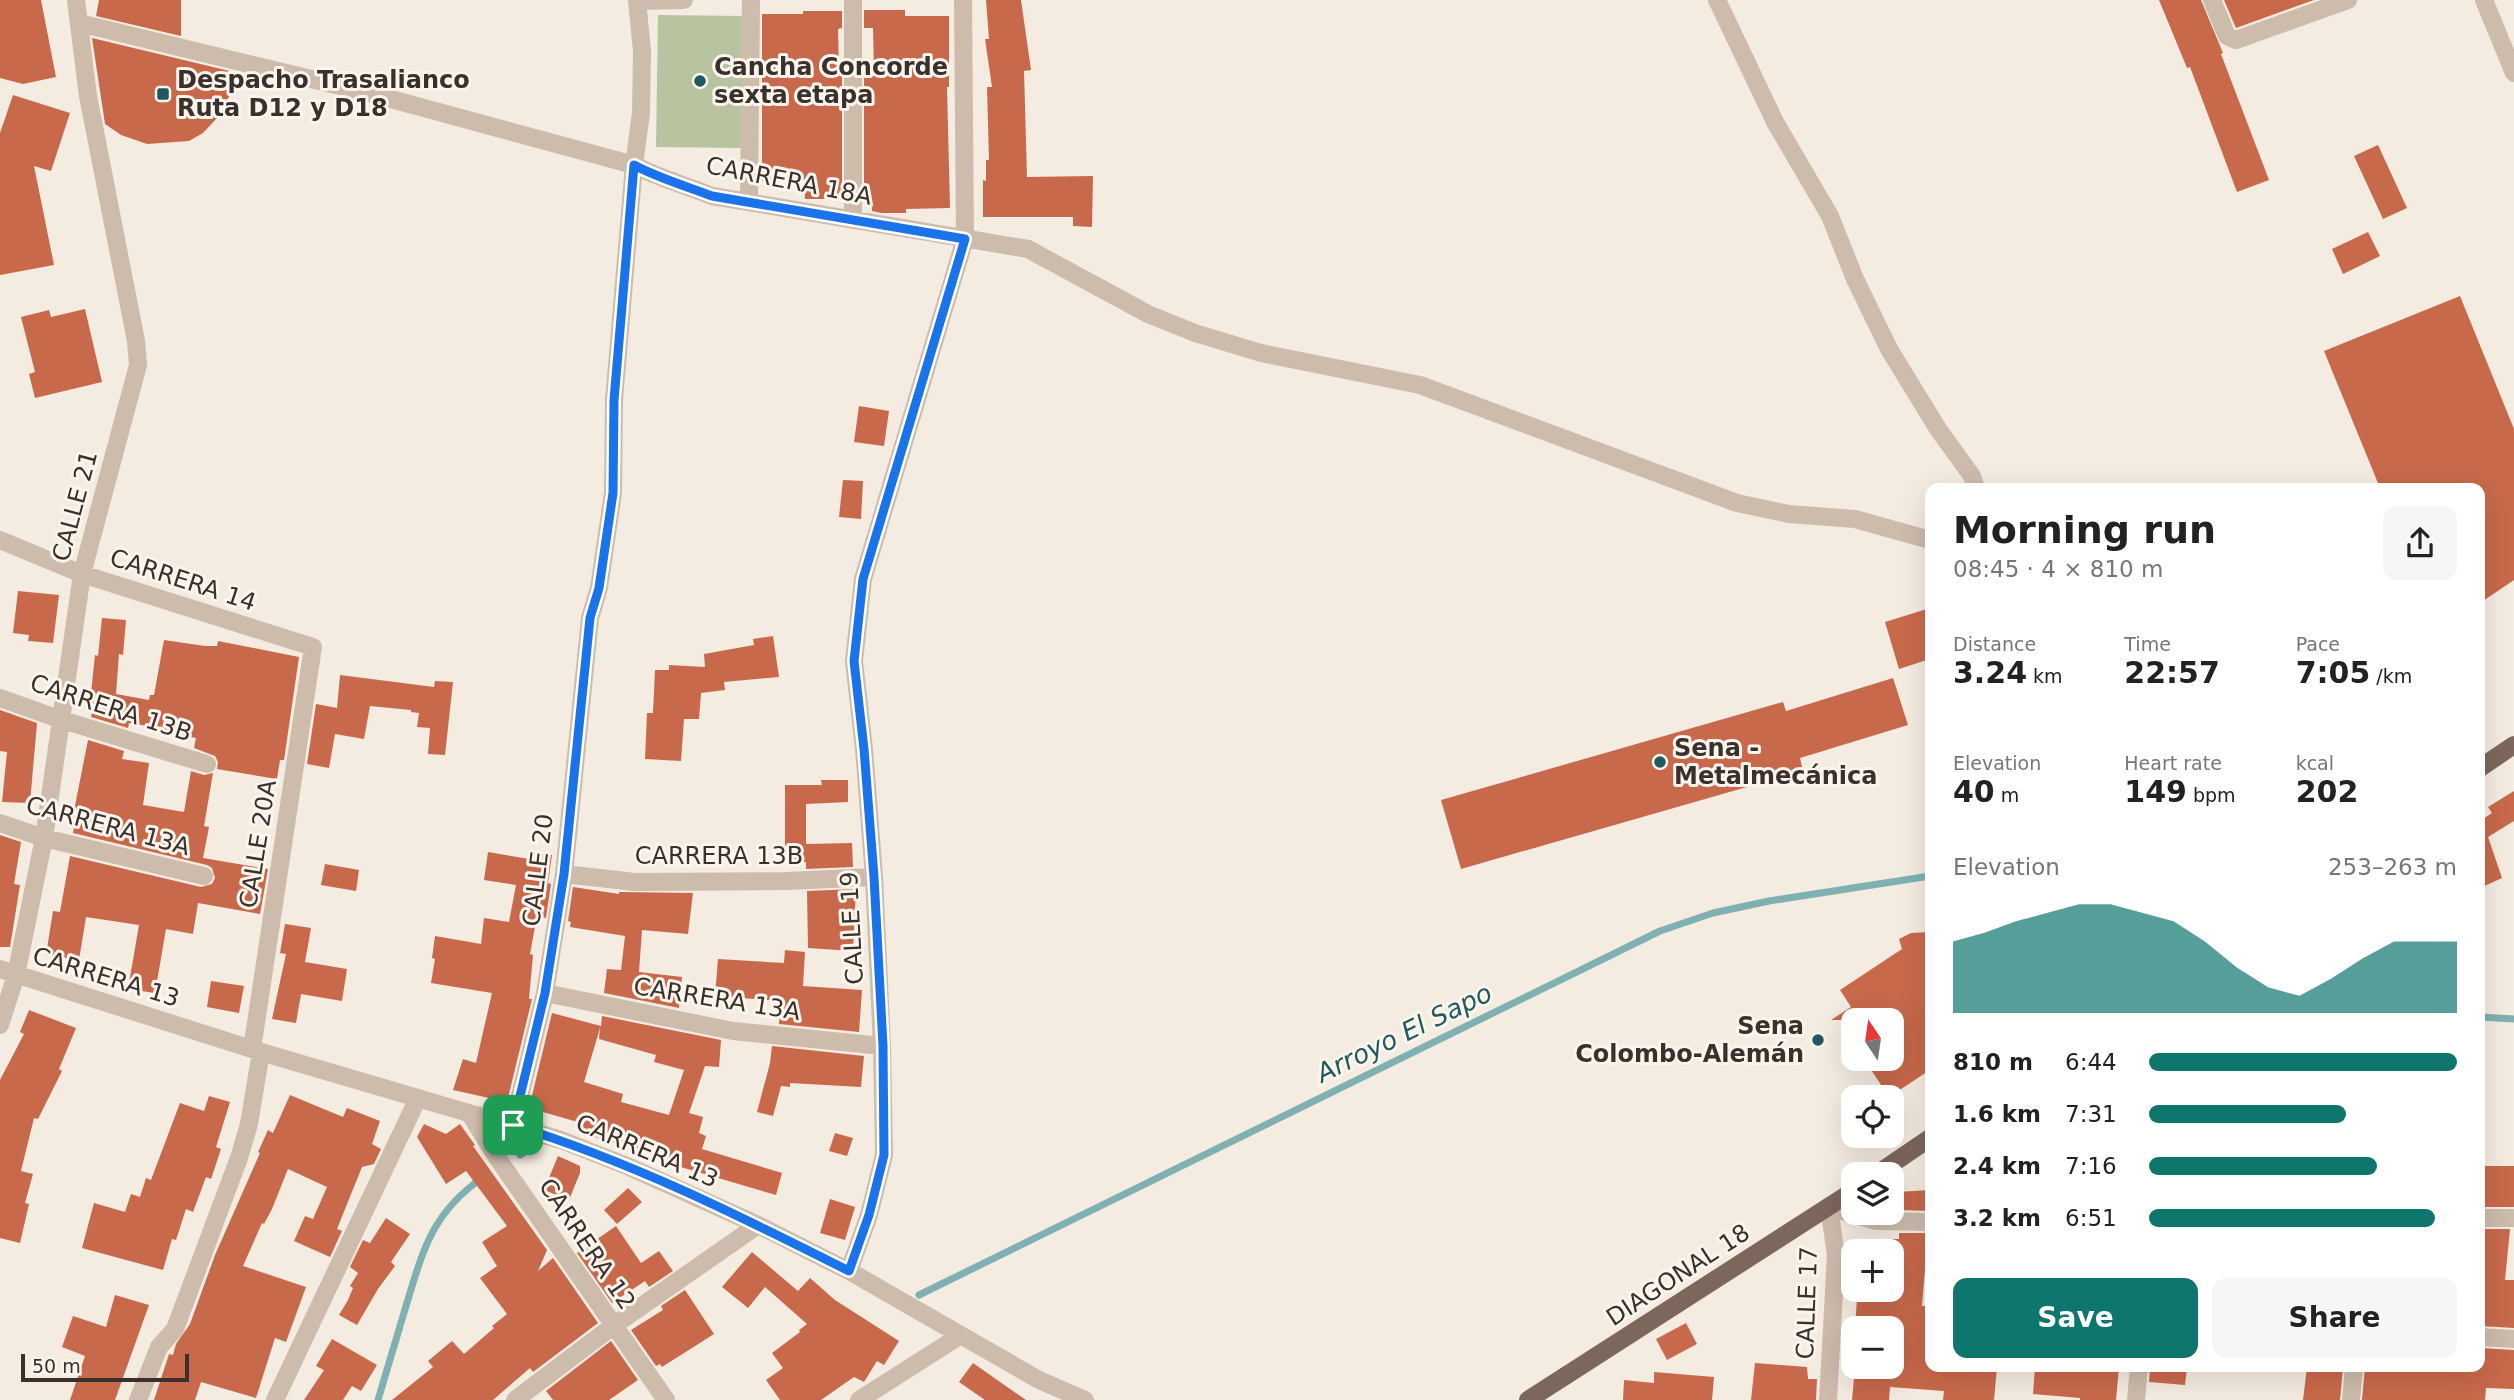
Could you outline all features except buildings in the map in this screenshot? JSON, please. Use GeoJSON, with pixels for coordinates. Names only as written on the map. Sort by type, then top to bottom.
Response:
{"type":"FeatureCollection","features":[{"type":"Feature","properties":{"kind":"main road"},"geometry":{"type":"LineString","coordinates":[[2485,765],[2514,745]]}},
{"type":"Feature","properties":{"kind":"main road"},"geometry":{"type":"LineString","coordinates":[[1895,1162],[1925,1141]]}},
{"type":"Feature","properties":{"kind":"main road","name":"DIAGONAL 18"},"geometry":{"type":"LineString","coordinates":[[1528,1400],[1841,1199]]}},
{"type":"Feature","properties":{"kind":"street","name":"CALLE 21"},"geometry":{"type":"LineString","coordinates":[[0,1025],[8,972],[44,838],[59,719],[82,574],[138,365],[136,341],[88,96],[76,0]]}},
{"type":"Feature","properties":{"kind":"street"},"geometry":{"type":"LineString","coordinates":[[637,0],[684,0]]}},
{"type":"Feature","properties":{"kind":"street","name":"CALLE 20"},"geometry":{"type":"LineString","coordinates":[[513,1125],[545,993],[564,874],[590,618],[599,588],[613,493],[614,400],[641,113],[642,51],[637,0]]}},
{"type":"Feature","properties":{"kind":"street"},"geometry":{"type":"LineString","coordinates":[[749,201],[751,0]]}},
{"type":"Feature","properties":{"kind":"street"},"geometry":{"type":"LineString","coordinates":[[853,0],[853,219]]}},
{"type":"Feature","properties":{"kind":"street"},"geometry":{"type":"LineString","coordinates":[[963,0],[965,239]]}},
{"type":"Feature","properties":{"kind":"street"},"geometry":{"type":"LineString","coordinates":[[1717,0],[1775,122],[1829,215],[1855,279],[1889,349],[1974,483]]}},
{"type":"Feature","properties":{"kind":"street"},"geometry":{"type":"LineString","coordinates":[[2212,0],[2227,36],[2236,40],[2328,4],[2348,0]]}},
{"type":"Feature","properties":{"kind":"street"},"geometry":{"type":"LineString","coordinates":[[2484,0],[2514,73]]}},
{"type":"Feature","properties":{"kind":"street","name":"CARRERA 18A"},"geometry":{"type":"LineString","coordinates":[[79,23],[365,92],[634,165],[652,175],[712,196],[1028,249],[1148,314],[1195,332],[1261,353],[1420,385],[1728,500],[1789,514],[1855,519],[1925,539]]}},
{"type":"Feature","properties":{"kind":"street","name":"CALLE 19"},"geometry":{"type":"LineString","coordinates":[[849,1271],[869,1215],[884,1155],[883,1046],[874,877],[854,661],[863,579],[965,239]]}},
{"type":"Feature","properties":{"kind":"street","name":"CARRERA 14"},"geometry":{"type":"LineString","coordinates":[[0,540],[82,574],[313,647]]}},
{"type":"Feature","properties":{"kind":"street","name":"CALLE 20A"},"geometry":{"type":"LineString","coordinates":[[138,1400],[159,1348],[175,1329],[239,1158],[249,1124],[313,647]]}},
{"type":"Feature","properties":{"kind":"street","name":"CARRERA 13B"},"geometry":{"type":"LineString","coordinates":[[0,698],[207,764]]}},
{"type":"Feature","properties":{"kind":"street","name":"CARRERA 13A"},"geometry":{"type":"LineString","coordinates":[[0,823],[44,838],[204,877]]}},
{"type":"Feature","properties":{"kind":"street","name":"CARRERA 13B"},"geometry":{"type":"LineString","coordinates":[[564,874],[635,882],[786,881],[874,877]]}},
{"type":"Feature","properties":{"kind":"street","name":"CARRERA 13"},"geometry":{"type":"LineString","coordinates":[[8,972],[257,1051],[561,1140],[627,1166],[758,1225],[849,1271],[1039,1380],[1080,1399]]}},
{"type":"Feature","properties":{"kind":"street","name":"CARRERA 13A"},"geometry":{"type":"LineString","coordinates":[[545,993],[733,1031],[883,1046]]}},
{"type":"Feature","properties":{"kind":"street"},"geometry":{"type":"LineString","coordinates":[[275,1400],[418,1098]]}},
{"type":"Feature","properties":{"kind":"street","name":"CARRERA 12"},"geometry":{"type":"LineString","coordinates":[[470,1114],[496,1156],[666,1400]]}},
{"type":"Feature","properties":{"kind":"street"},"geometry":{"type":"LineString","coordinates":[[1829,1207],[1876,1221],[1925,1223]]}},
{"type":"Feature","properties":{"kind":"street","name":"CALLE 17"},"geometry":{"type":"LineString","coordinates":[[1828,1400],[1836,1255],[1829,1207]]}},
{"type":"Feature","properties":{"kind":"street"},"geometry":{"type":"LineString","coordinates":[[2485,1218],[2514,1218]]}},
{"type":"Feature","properties":{"kind":"street"},"geometry":{"type":"LineString","coordinates":[[515,1400],[613,1326],[758,1225]]}},
{"type":"Feature","properties":{"kind":"street"},"geometry":{"type":"LineString","coordinates":[[859,1400],[961,1335]]}},
{"type":"Feature","properties":{"kind":"street"},"geometry":{"type":"LineString","coordinates":[[2485,1337],[2514,1339]]}},
{"type":"Feature","properties":{"kind":"street"},"geometry":{"type":"LineString","coordinates":[[2136,1400],[2139,1372]]}},
{"type":"Feature","properties":{"kind":"street"},"geometry":{"type":"LineString","coordinates":[[2351,1400],[2354,1372]]}},
{"type":"Feature","properties":{"kind":"green space","name":"Cancha Concorde sexta etapa"},"geometry":{"type":"Polygon","coordinates":[[[658,15],[744,16],[742,148],[656,147],[658,15]]]}},
{"type":"Feature","properties":{"kind":"waterway","name":"Arroyo El Sapo"},"geometry":{"type":"LineString","coordinates":[[919,1295],[1660,931],[1713,913],[1769,901],[1925,877]]}},
{"type":"Feature","properties":{"kind":"waterway","name":"Arroyo El Sapo"},"geometry":{"type":"LineString","coordinates":[[2485,1017],[2514,1019]]}},
{"type":"Feature","properties":{"kind":"waterway","name":"Arroyo El Sapo"},"geometry":{"type":"LineString","coordinates":[[520,1155],[545,1138]]}},
{"type":"Feature","properties":{"kind":"waterway","name":"Arroyo El Sapo"},"geometry":{"type":"LineString","coordinates":[[378,1400],[424,1250],[440,1219],[451,1205],[482,1178]]}},
{"type":"Feature","properties":{"kind":"place","name":"Cancha Concorde sexta etapa"},"geometry":{"type":"Point","coordinates":[700,81]}},
{"type":"Feature","properties":{"kind":"place","name":"Despacho Trasalianco Ruta D12 y D18"},"geometry":{"type":"Point","coordinates":[163,94]}},
{"type":"Feature","properties":{"kind":"place","name":"Sena - Metalmecánica"},"geometry":{"type":"Point","coordinates":[1660,762]}},
{"type":"Feature","properties":{"kind":"place","name":"Sena Colombo-Alemán"},"geometry":{"type":"Point","coordinates":[1818,1040]}},
{"type":"Feature","properties":{"kind":"route"},"geometry":{"type":"LineString","coordinates":[[634,165],[652,175],[712,196],[965,239],[863,579],[857,620],[854,661],[874,877],[883,1046],[884,1155],[869,1215],[849,1271],[758,1225],[627,1166],[561,1140],[513,1125],[545,993],[564,874],[590,618],[599,588],[613,493],[614,400],[634,165]]}}]}
